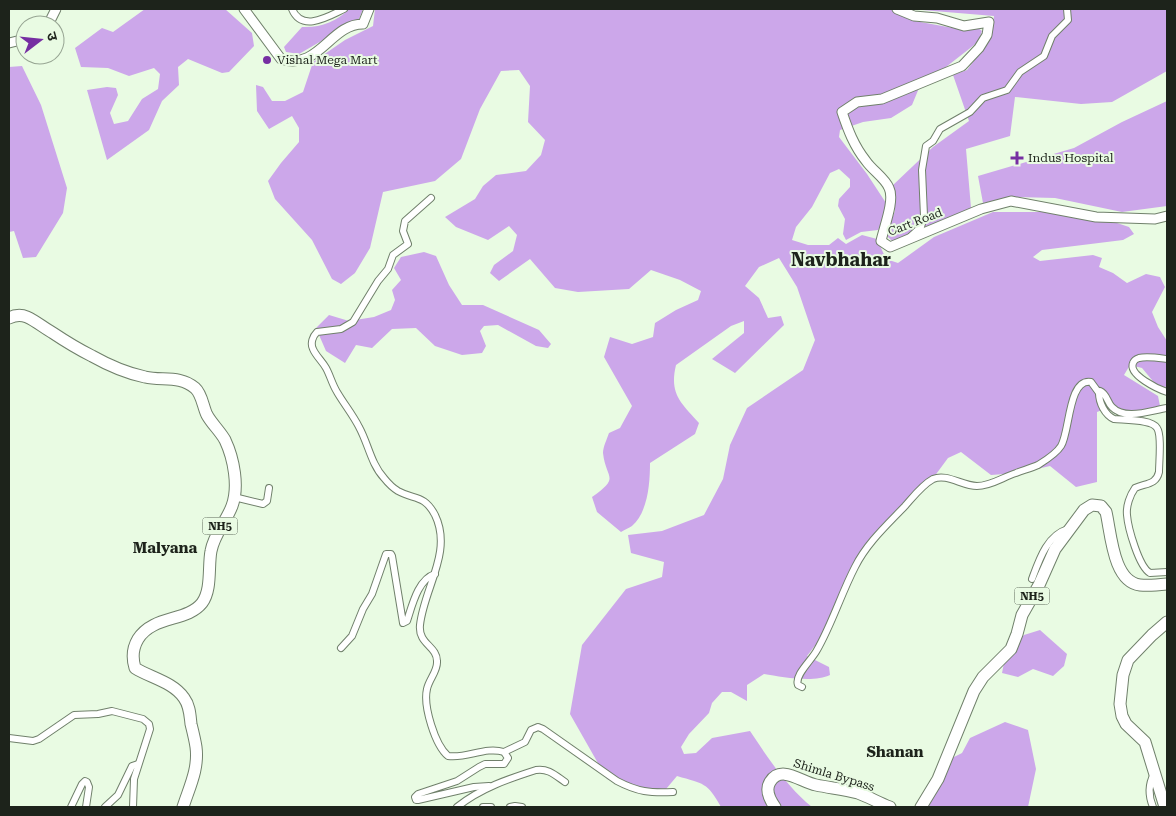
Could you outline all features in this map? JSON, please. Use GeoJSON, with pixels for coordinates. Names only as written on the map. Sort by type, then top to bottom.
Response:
{"type":"FeatureCollection","features":[{"type":"Feature","properties":{"kind":"highway","name":"NH5"},"geometry":{"type":"LineString","coordinates":[[9,318],[16,315],[27,317],[72,346],[119,369],[146,378],[180,380],[198,389],[207,415],[224,438],[231,454],[235,483],[234,497],[231,508],[213,541],[204,601],[197,608],[156,623],[146,630],[134,646],[132,658],[135,668],[176,690],[184,698],[189,708],[196,748],[192,783],[183,807]]}},
{"type":"Feature","properties":{"kind":"highway","name":"NH5"},"geometry":{"type":"LineString","coordinates":[[921,807],[938,779],[974,690],[983,677],[1011,649],[1028,602],[1039,585],[1055,549],[1084,510],[1092,505],[1101,506],[1106,512],[1120,571],[1127,581],[1139,585],[1167,584]]}},
{"type":"Feature","properties":{"kind":"highway"},"geometry":{"type":"LineString","coordinates":[[1164,807],[1145,742],[1126,724],[1122,716],[1120,704],[1123,675],[1128,660],[1152,634],[1167,622]]}},
{"type":"Feature","properties":{"kind":"highway","name":"Shimla Bypass"},"geometry":{"type":"LineString","coordinates":[[775,807],[769,798],[768,786],[772,778],[779,774],[790,774],[815,785],[859,794],[890,807]]}},
{"type":"Feature","properties":{"kind":"main road"},"geometry":{"type":"LineString","coordinates":[[244,9],[281,59],[290,62],[306,60],[340,33],[356,24],[363,24],[369,9]]}},
{"type":"Feature","properties":{"kind":"main road","name":"Cart Road"},"geometry":{"type":"LineString","coordinates":[[897,9],[914,16],[937,18],[964,26],[990,22],[988,35],[962,66],[882,99],[857,102],[842,112],[848,132],[865,161],[890,188],[890,208],[881,241],[890,247],[981,209],[1011,201],[1096,217],[1155,219],[1167,216]]}},
{"type":"Feature","properties":{"kind":"street"},"geometry":{"type":"LineString","coordinates":[[292,9],[301,19],[317,23],[344,9]]}},
{"type":"Feature","properties":{"kind":"street"},"geometry":{"type":"LineString","coordinates":[[909,238],[921,226],[924,216],[922,170],[926,146],[933,141],[940,129],[970,112],[983,98],[1007,90],[1020,72],[1044,56],[1052,36],[1068,20],[1067,9]]}},
{"type":"Feature","properties":{"kind":"street"},"geometry":{"type":"LineString","coordinates":[[432,198],[405,221],[403,231],[408,244],[393,255],[388,269],[378,281],[353,322],[341,329],[317,332],[311,345],[327,369],[338,393],[359,426],[382,476],[398,491],[421,499],[432,511],[441,534],[435,574],[420,628],[424,642],[438,659],[426,691],[432,724],[439,744],[448,756],[456,757],[490,750],[504,752],[525,742],[531,730],[538,727],[617,781],[629,787],[653,793],[673,792]]}},
{"type":"Feature","properties":{"kind":"street"},"geometry":{"type":"LineString","coordinates":[[1167,358],[1136,359],[1132,364],[1133,370],[1137,375],[1167,392]]}},
{"type":"Feature","properties":{"kind":"street"},"geometry":{"type":"LineString","coordinates":[[802,687],[796,681],[797,676],[818,650],[855,566],[877,535],[929,482],[942,477],[967,485],[984,486],[1043,462],[1054,454],[1062,445],[1076,391],[1086,381],[1091,382],[1099,393],[1104,411],[1110,417],[1154,424],[1159,430],[1158,478],[1150,484],[1135,488],[1130,496],[1127,513],[1139,558],[1144,567],[1150,573],[1167,572]]}},
{"type":"Feature","properties":{"kind":"street"},"geometry":{"type":"LineString","coordinates":[[1099,393],[1100,391],[1105,393],[1111,406],[1116,411],[1124,413],[1167,408]]}},
{"type":"Feature","properties":{"kind":"street"},"geometry":{"type":"LineString","coordinates":[[234,497],[263,504],[266,502],[270,488]]}},
{"type":"Feature","properties":{"kind":"street"},"geometry":{"type":"LineString","coordinates":[[1032,579],[1047,547],[1059,533],[1070,528]]}},
{"type":"Feature","properties":{"kind":"street"},"geometry":{"type":"LineString","coordinates":[[342,648],[352,636],[363,609],[372,594],[386,554],[391,554],[392,556],[403,623],[407,621],[424,581],[427,577],[435,574]]}},
{"type":"Feature","properties":{"kind":"street"},"geometry":{"type":"LineString","coordinates":[[9,738],[33,741],[39,739],[74,715],[115,711],[129,717],[144,719],[149,724],[149,734],[134,779],[133,807]]}},
{"type":"Feature","properties":{"kind":"street"},"geometry":{"type":"LineString","coordinates":[[489,786],[474,787],[418,800],[415,797],[418,794],[457,781],[485,764],[504,764],[508,758],[504,752]]}},
{"type":"Feature","properties":{"kind":"street"},"geometry":{"type":"LineString","coordinates":[[105,807],[118,795],[132,766],[138,764]]}},
{"type":"Feature","properties":{"kind":"street"},"geometry":{"type":"LineString","coordinates":[[457,807],[489,786],[522,774],[544,769],[552,772],[565,782]]}},
{"type":"Feature","properties":{"kind":"street"},"geometry":{"type":"LineString","coordinates":[[1153,807],[1149,795],[1149,787],[1155,773]]}},
{"type":"Feature","properties":{"kind":"street"},"geometry":{"type":"LineString","coordinates":[[71,807],[85,781],[89,787],[86,807]]}},
{"type":"Feature","properties":{"kind":"street"},"geometry":{"type":"LineString","coordinates":[[483,807],[491,807]]}},
{"type":"Feature","properties":{"kind":"street"},"geometry":{"type":"LineString","coordinates":[[510,807],[522,807]]}},
{"type":"Feature","properties":{"kind":"shaded area"},"geometry":{"type":"Polygon","coordinates":[[[145,9],[225,9],[252,33],[254,46],[229,72],[222,73],[188,59],[178,67],[179,85],[162,101],[149,130],[107,160],[87,90],[107,87],[116,88],[118,95],[110,113],[114,124],[128,121],[142,99],[158,89],[160,74],[154,68],[129,76],[108,68],[81,67],[75,48],[102,28],[113,32],[145,9]]]}},
{"type":"Feature","properties":{"kind":"shaded area"},"geometry":{"type":"Polygon","coordinates":[[[349,9],[363,9],[359,19],[299,54],[286,52],[284,47],[302,27],[327,23],[349,9]]]}},
{"type":"Feature","properties":{"kind":"shaded area"},"geometry":{"type":"Polygon","coordinates":[[[375,9],[890,9],[915,21],[964,30],[978,28],[982,31],[978,42],[919,88],[912,105],[891,118],[863,122],[840,130],[839,137],[886,203],[883,220],[878,230],[861,232],[846,240],[843,234],[845,219],[838,206],[839,199],[850,187],[850,179],[839,169],[830,173],[812,207],[796,227],[792,240],[808,245],[829,245],[838,238],[846,244],[862,235],[877,239],[886,259],[898,263],[934,237],[993,212],[1044,212],[1114,222],[1129,227],[1134,234],[1123,240],[1042,250],[1033,257],[1040,261],[1093,255],[1102,258],[1099,267],[1113,273],[1127,283],[1146,274],[1160,277],[1165,287],[1152,312],[1158,327],[1167,341],[1167,387],[1157,386],[1142,368],[1130,365],[1124,375],[1158,396],[1160,406],[1128,411],[1110,407],[1097,412],[1097,482],[1076,487],[1050,466],[1019,473],[991,475],[961,452],[948,458],[931,481],[858,557],[820,639],[807,656],[829,667],[830,675],[807,679],[764,674],[747,685],[747,701],[731,692],[722,692],[712,703],[709,713],[689,734],[681,747],[684,754],[696,753],[712,738],[750,731],[786,781],[812,807],[721,807],[704,785],[677,776],[661,795],[639,793],[607,779],[570,714],[582,645],[626,589],[662,577],[664,562],[631,553],[628,535],[662,531],[704,515],[723,479],[730,445],[747,408],[803,370],[815,340],[797,287],[779,258],[759,267],[745,286],[759,298],[768,318],[781,316],[784,325],[735,373],[712,359],[744,333],[744,321],[731,326],[676,365],[674,375],[675,391],[682,404],[699,423],[695,434],[650,463],[649,488],[642,513],[632,526],[621,532],[597,512],[592,497],[609,481],[610,477],[603,453],[609,433],[620,428],[632,406],[604,357],[610,337],[632,344],[653,337],[655,323],[676,310],[698,300],[701,291],[680,280],[651,270],[629,289],[578,292],[555,288],[530,259],[499,281],[490,273],[494,265],[513,251],[517,235],[509,226],[488,240],[456,227],[445,217],[475,199],[483,186],[496,175],[526,171],[541,155],[545,140],[528,122],[530,86],[519,70],[501,71],[480,109],[461,159],[435,181],[383,192],[370,248],[355,273],[341,284],[332,279],[312,240],[275,199],[268,181],[299,142],[299,128],[292,116],[269,129],[257,111],[256,85],[263,87],[272,101],[285,101],[303,92],[313,62],[345,40],[373,26],[375,9]]]}},
{"type":"Feature","properties":{"kind":"shaded area"},"geometry":{"type":"Polygon","coordinates":[[[910,9],[1167,9],[1167,71],[1112,102],[1081,104],[1015,97],[1010,136],[966,149],[971,208],[892,241],[886,235],[895,211],[892,186],[933,147],[969,121],[953,75],[967,70],[991,38],[994,16],[910,9]]]}},
{"type":"Feature","properties":{"kind":"shaded area"},"geometry":{"type":"Polygon","coordinates":[[[22,66],[41,105],[67,188],[63,213],[36,257],[23,258],[14,231],[9,232],[9,67],[22,66]]]}},
{"type":"Feature","properties":{"kind":"shaded area"},"geometry":{"type":"Polygon","coordinates":[[[1167,101],[1167,206],[1122,212],[1055,198],[1011,197],[983,203],[978,176],[1074,148],[1122,122],[1167,101]]]}},
{"type":"Feature","properties":{"kind":"shaded area"},"geometry":{"type":"Polygon","coordinates":[[[424,252],[436,256],[449,285],[462,305],[483,305],[539,330],[551,344],[548,348],[536,346],[498,325],[484,326],[480,331],[486,346],[482,353],[462,355],[435,346],[416,328],[392,329],[372,348],[356,345],[345,363],[326,351],[316,328],[329,315],[349,321],[374,317],[391,310],[395,300],[392,290],[401,280],[394,268],[401,257],[424,252]]]}},
{"type":"Feature","properties":{"kind":"shaded area"},"geometry":{"type":"Polygon","coordinates":[[[1040,630],[1067,654],[1064,666],[1053,676],[1033,669],[1018,677],[1002,673],[1005,658],[1024,635],[1040,630]]]}},
{"type":"Feature","properties":{"kind":"shaded area"},"geometry":{"type":"Polygon","coordinates":[[[1005,722],[1028,730],[1036,769],[1028,807],[914,807],[934,784],[948,760],[962,753],[970,738],[1005,722]]]}},
{"type":"Feature","properties":{"kind":"place","name":"Vishal Mega Mart"},"geometry":{"type":"Point","coordinates":[267,60]}},
{"type":"Feature","properties":{"kind":"place","name":"Indus Hospital"},"geometry":{"type":"Point","coordinates":[1017,158]}},
{"type":"Feature","properties":{"kind":"district","name":"Navbhahar"},"geometry":{"type":"Point","coordinates":[841,259]}},
{"type":"Feature","properties":{"kind":"district","name":"Malyana"},"geometry":{"type":"Point","coordinates":[165,548]}},
{"type":"Feature","properties":{"kind":"district","name":"Shanan"},"geometry":{"type":"Point","coordinates":[895,752]}}]}
